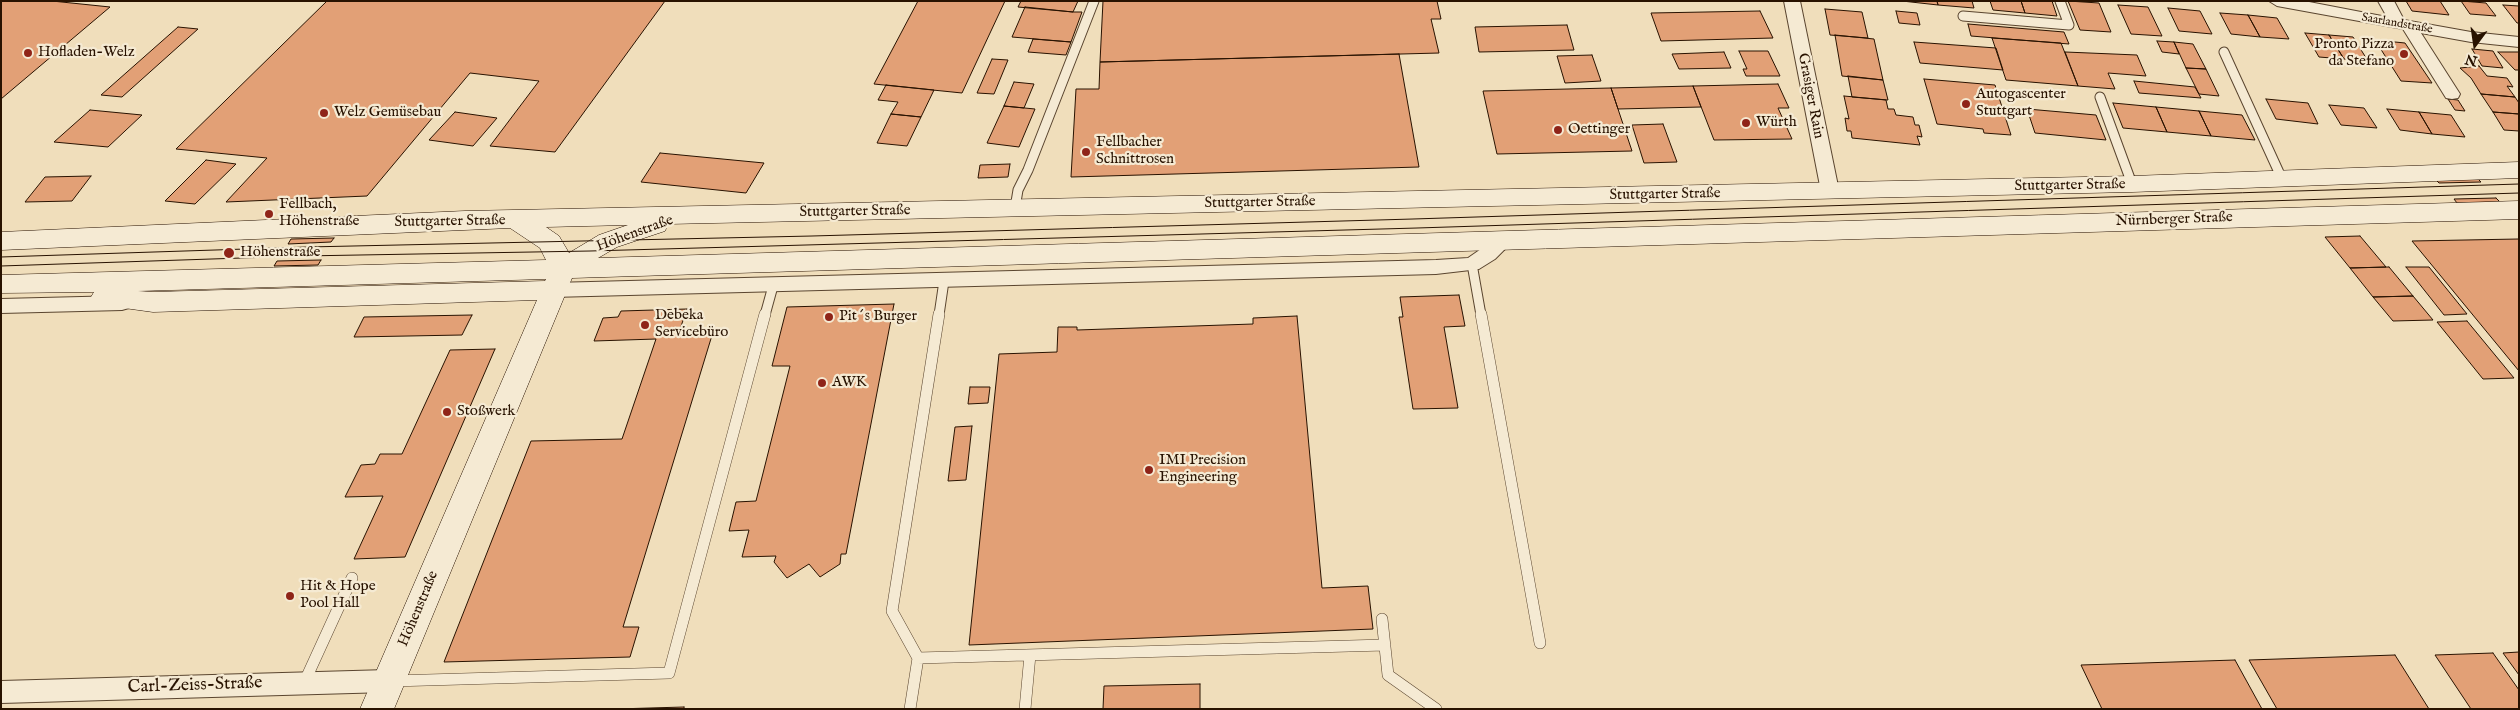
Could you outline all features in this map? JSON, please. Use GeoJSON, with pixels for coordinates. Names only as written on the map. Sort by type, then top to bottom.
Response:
{"type":"FeatureCollection","features":[{"type":"Feature","properties":{"kind":"main road","name":"Stuttgarter Straße"},"geometry":{"type":"LineString","coordinates":[[1,241],[293,227],[517,220],[2132,184],[2519,170]]}},
{"type":"Feature","properties":{"kind":"main road","name":"Nürnberger Straße"},"geometry":{"type":"LineString","coordinates":[[1502,240],[2519,210]]}},
{"type":"Feature","properties":{"kind":"main road","name":"Höhenstraße"},"geometry":{"type":"LineString","coordinates":[[383,695],[558,279],[583,255],[608,241],[681,217]]}},
{"type":"Feature","properties":{"kind":"main road"},"geometry":{"type":"LineString","coordinates":[[517,220],[550,242],[558,279]]}},
{"type":"Feature","properties":{"kind":"main road"},"geometry":{"type":"LineString","coordinates":[[1,284],[558,279],[1502,240]]}},
{"type":"Feature","properties":{"kind":"main road"},"geometry":{"type":"LineString","coordinates":[[1,288],[153,302],[457,291],[558,279]]}},
{"type":"Feature","properties":{"kind":"street","name":"Grasiger Rain"},"geometry":{"type":"LineString","coordinates":[[1792,1],[1830,191]]}},
{"type":"Feature","properties":{"kind":"street","name":"Saarlandstraße"},"geometry":{"type":"LineString","coordinates":[[2276,1],[2404,26],[2519,42]]}},
{"type":"Feature","properties":{"kind":"street"},"geometry":{"type":"LineString","coordinates":[[2386,1],[2452,94]]}},
{"type":"Feature","properties":{"kind":"street"},"geometry":{"type":"LineString","coordinates":[[558,279],[773,286],[1436,267],[1472,264],[1488,254],[1502,240]]}},
{"type":"Feature","properties":{"kind":"street"},"geometry":{"type":"LineString","coordinates":[[1,306],[153,302]]}},
{"type":"Feature","properties":{"kind":"street","name":"Carl-Zeiss-Straße"},"geometry":{"type":"LineString","coordinates":[[1,692],[304,684],[383,695]]}},
{"type":"Feature","properties":{"kind":"lane"},"geometry":{"type":"LineString","coordinates":[[1015,208],[1018,190],[1028,170],[1094,1]]}},
{"type":"Feature","properties":{"kind":"lane"},"geometry":{"type":"LineString","coordinates":[[1963,16],[2069,25],[2060,1]]}},
{"type":"Feature","properties":{"kind":"lane"},"geometry":{"type":"LineString","coordinates":[[2224,52],[2282,179]]}},
{"type":"Feature","properties":{"kind":"lane"},"geometry":{"type":"LineString","coordinates":[[2100,97],[2132,184]]}},
{"type":"Feature","properties":{"kind":"lane"},"geometry":{"type":"LineString","coordinates":[[1472,264],[1540,643]]}},
{"type":"Feature","properties":{"kind":"lane"},"geometry":{"type":"LineString","coordinates":[[910,709],[918,658],[892,611],[944,280]]}},
{"type":"Feature","properties":{"kind":"lane"},"geometry":{"type":"LineString","coordinates":[[383,695],[669,673],[773,286]]}},
{"type":"Feature","properties":{"kind":"lane"},"geometry":{"type":"LineString","coordinates":[[304,684],[352,578]]}},
{"type":"Feature","properties":{"kind":"lane"},"geometry":{"type":"LineString","coordinates":[[1382,619],[1388,675],[1436,709]]}},
{"type":"Feature","properties":{"kind":"lane"},"geometry":{"type":"LineString","coordinates":[[918,658],[1385,645]]}},
{"type":"Feature","properties":{"kind":"lane"},"geometry":{"type":"LineString","coordinates":[[1025,709],[1030,655]]}},
{"type":"Feature","properties":{"kind":"building","name":"Hofladen-Welz"},"geometry":{"type":"Polygon","coordinates":[[[1,1],[52,1],[110,7],[1,99],[1,1]]]}},
{"type":"Feature","properties":{"kind":"building","name":"Welz Gemüsebau"},"geometry":{"type":"Polygon","coordinates":[[[327,1],[665,1],[555,152],[490,146],[539,81],[470,73],[367,196],[226,202],[267,158],[176,149],[327,1]]]}},
{"type":"Feature","properties":{"kind":"building"},"geometry":{"type":"Polygon","coordinates":[[[918,1],[1005,1],[962,93],[874,84],[918,1]]]}},
{"type":"Feature","properties":{"kind":"building"},"geometry":{"type":"Polygon","coordinates":[[[1021,1],[1078,1],[1073,12],[1018,7],[1021,1]]]}},
{"type":"Feature","properties":{"kind":"building"},"geometry":{"type":"Polygon","coordinates":[[[1103,1],[1437,1],[1441,19],[1431,19],[1439,53],[1100,62],[1103,1]]]}},
{"type":"Feature","properties":{"kind":"building"},"geometry":{"type":"Polygon","coordinates":[[[1902,1],[1937,1],[1938,5],[1902,1]]]}},
{"type":"Feature","properties":{"kind":"building"},"geometry":{"type":"Polygon","coordinates":[[[1937,1],[1972,1],[1974,8],[1938,5],[1937,1]]]}},
{"type":"Feature","properties":{"kind":"building"},"geometry":{"type":"Polygon","coordinates":[[[1990,1],[2021,1],[2025,13],[1993,10],[1990,1]]]}},
{"type":"Feature","properties":{"kind":"building"},"geometry":{"type":"Polygon","coordinates":[[[2021,1],[2052,1],[2057,16],[2025,13],[2021,1]]]}},
{"type":"Feature","properties":{"kind":"building"},"geometry":{"type":"Polygon","coordinates":[[[2068,1],[2099,3],[2111,32],[2080,30],[2068,1]]]}},
{"type":"Feature","properties":{"kind":"building"},"geometry":{"type":"Polygon","coordinates":[[[2406,1],[2440,1],[2449,15],[2412,11],[2406,1]]]}},
{"type":"Feature","properties":{"kind":"building"},"geometry":{"type":"Polygon","coordinates":[[[2461,1],[2486,3],[2496,16],[2470,14],[2461,1]]]}},
{"type":"Feature","properties":{"kind":"building"},"geometry":{"type":"Polygon","coordinates":[[[2118,5],[2148,7],[2162,36],[2131,34],[2118,5]]]}},
{"type":"Feature","properties":{"kind":"building"},"geometry":{"type":"Polygon","coordinates":[[[2503,5],[2519,6],[2519,23],[2517,23],[2503,5]]]}},
{"type":"Feature","properties":{"kind":"building"},"geometry":{"type":"Polygon","coordinates":[[[1025,7],[1082,12],[1071,42],[1012,37],[1025,7]]]}},
{"type":"Feature","properties":{"kind":"building"},"geometry":{"type":"Polygon","coordinates":[[[2168,8],[2200,11],[2212,34],[2179,31],[2168,8]]]}},
{"type":"Feature","properties":{"kind":"building"},"geometry":{"type":"Polygon","coordinates":[[[1825,9],[1862,12],[1868,38],[1830,35],[1825,9]]]}},
{"type":"Feature","properties":{"kind":"building"},"geometry":{"type":"Polygon","coordinates":[[[1760,11],[1773,38],[1661,41],[1651,13],[1760,11]]]}},
{"type":"Feature","properties":{"kind":"building"},"geometry":{"type":"Polygon","coordinates":[[[1896,11],[1917,13],[1920,25],[1899,23],[1896,11]]]}},
{"type":"Feature","properties":{"kind":"building"},"geometry":{"type":"Polygon","coordinates":[[[2220,13],[2248,15],[2260,37],[2231,34],[2220,13]]]}},
{"type":"Feature","properties":{"kind":"building"},"geometry":{"type":"Polygon","coordinates":[[[2248,15],[2277,18],[2289,39],[2260,37],[2248,15]]]}},
{"type":"Feature","properties":{"kind":"building"},"geometry":{"type":"Polygon","coordinates":[[[1968,24],[2064,32],[2069,44],[1971,36],[1968,24]]]}},
{"type":"Feature","properties":{"kind":"building"},"geometry":{"type":"Polygon","coordinates":[[[1567,25],[1574,50],[1479,52],[1475,27],[1567,25]]]}},
{"type":"Feature","properties":{"kind":"building"},"geometry":{"type":"Polygon","coordinates":[[[178,27],[198,29],[122,97],[101,95],[178,27]]]}},
{"type":"Feature","properties":{"kind":"building"},"geometry":{"type":"Polygon","coordinates":[[[2305,33],[2329,35],[2344,59],[2319,57],[2305,33]]]}},
{"type":"Feature","properties":{"kind":"building"},"geometry":{"type":"Polygon","coordinates":[[[1835,35],[1874,39],[1883,80],[1842,76],[1835,35]]]}},
{"type":"Feature","properties":{"kind":"building"},"geometry":{"type":"Polygon","coordinates":[[[2329,35],[2353,37],[2368,61],[2344,59],[2329,35]]]}},
{"type":"Feature","properties":{"kind":"building"},"geometry":{"type":"Polygon","coordinates":[[[1992,38],[2061,43],[2078,86],[2006,80],[1992,38]]]}},
{"type":"Feature","properties":{"kind":"building"},"geometry":{"type":"Polygon","coordinates":[[[1033,39],[1071,42],[1066,55],[1028,52],[1033,39]]]}},
{"type":"Feature","properties":{"kind":"building"},"geometry":{"type":"Polygon","coordinates":[[[2375,40],[2405,43],[2432,83],[2401,81],[2375,40]]]}},
{"type":"Feature","properties":{"kind":"building"},"geometry":{"type":"Polygon","coordinates":[[[2157,41],[2174,42],[2179,54],[2162,52],[2157,41]]]}},
{"type":"Feature","properties":{"kind":"building"},"geometry":{"type":"Polygon","coordinates":[[[1914,42],[1996,48],[2003,70],[1920,63],[1914,42]]]}},
{"type":"Feature","properties":{"kind":"building"},"geometry":{"type":"Polygon","coordinates":[[[2174,42],[2193,44],[2206,69],[2186,68],[2174,42]]]}},
{"type":"Feature","properties":{"kind":"building"},"geometry":{"type":"Polygon","coordinates":[[[2472,49],[2493,51],[2503,68],[2482,66],[2472,49]]]}},
{"type":"Feature","properties":{"kind":"building"},"geometry":{"type":"Polygon","coordinates":[[[1739,51],[1768,51],[1780,76],[1746,76],[1743,69],[1747,69],[1739,51]]]}},
{"type":"Feature","properties":{"kind":"building"},"geometry":{"type":"Polygon","coordinates":[[[1724,52],[1731,68],[1679,69],[1672,54],[1724,52]]]}},
{"type":"Feature","properties":{"kind":"building"},"geometry":{"type":"Polygon","coordinates":[[[2065,52],[2137,55],[2146,76],[2108,73],[2115,89],[2078,86],[2065,52]]]}},
{"type":"Feature","properties":{"kind":"building"},"geometry":{"type":"Polygon","coordinates":[[[2498,52],[2519,52],[2519,70],[2515,70],[2498,52]]]}},
{"type":"Feature","properties":{"kind":"building"},"geometry":{"type":"Polygon","coordinates":[[[1399,54],[1419,167],[1071,177],[1076,89],[1099,89],[1100,62],[1399,54]]]}},
{"type":"Feature","properties":{"kind":"building"},"geometry":{"type":"Polygon","coordinates":[[[1592,55],[1601,81],[1565,83],[1557,56],[1592,55]]]}},
{"type":"Feature","properties":{"kind":"building"},"geometry":{"type":"Polygon","coordinates":[[[992,59],[1008,60],[994,94],[977,93],[992,59]]]}},
{"type":"Feature","properties":{"kind":"building"},"geometry":{"type":"Polygon","coordinates":[[[2479,66],[2487,76],[2507,78],[2513,87],[2507,86],[2515,97],[2481,94],[2471,78],[2460,68],[2479,66]]]}},
{"type":"Feature","properties":{"kind":"building"},"geometry":{"type":"Polygon","coordinates":[[[2186,68],[2206,69],[2219,96],[2199,94],[2186,68]]]}},
{"type":"Feature","properties":{"kind":"building"},"geometry":{"type":"Polygon","coordinates":[[[1848,76],[1883,80],[1888,100],[1852,97],[1848,76]]]}},
{"type":"Feature","properties":{"kind":"building","name":"Autogascenter Stuttgart"},"geometry":{"type":"Polygon","coordinates":[[[1924,79],[1995,85],[2011,135],[1984,133],[1983,129],[1937,124],[1924,79]]]}},
{"type":"Feature","properties":{"kind":"building"},"geometry":{"type":"Polygon","coordinates":[[[2134,81],[2195,87],[2201,98],[2139,93],[2134,81]]]}},
{"type":"Feature","properties":{"kind":"building"},"geometry":{"type":"Polygon","coordinates":[[[1014,82],[1034,84],[1024,108],[1004,106],[1014,82]]]}},
{"type":"Feature","properties":{"kind":"building","name":"Würth"},"geometry":{"type":"Polygon","coordinates":[[[1778,84],[1789,108],[1778,108],[1792,139],[1714,140],[1693,86],[1778,84]]]}},
{"type":"Feature","properties":{"kind":"building"},"geometry":{"type":"Polygon","coordinates":[[[886,85],[934,90],[921,117],[891,114],[898,102],[878,100],[886,85]]]}},
{"type":"Feature","properties":{"kind":"building"},"geometry":{"type":"Polygon","coordinates":[[[1693,86],[1701,107],[1618,109],[1611,88],[1693,86]]]}},
{"type":"Feature","properties":{"kind":"building","name":"Oettinger"},"geometry":{"type":"Polygon","coordinates":[[[1611,88],[1632,151],[1497,154],[1483,91],[1611,88]]]}},
{"type":"Feature","properties":{"kind":"building"},"geometry":{"type":"Polygon","coordinates":[[[2481,94],[2515,97],[2519,103],[2519,114],[2493,112],[2481,94]]]}},
{"type":"Feature","properties":{"kind":"building"},"geometry":{"type":"Polygon","coordinates":[[[1844,96],[1886,100],[1888,109],[1894,109],[1896,115],[1913,117],[1915,125],[1919,125],[1922,137],[1917,136],[1920,145],[1852,138],[1851,131],[1847,131],[1845,118],[1849,119],[1844,96]]]}},
{"type":"Feature","properties":{"kind":"building"},"geometry":{"type":"Polygon","coordinates":[[[2266,99],[2308,103],[2318,124],[2276,119],[2266,99]]]}},
{"type":"Feature","properties":{"kind":"building"},"geometry":{"type":"Polygon","coordinates":[[[2448,99],[2458,100],[2465,111],[2455,110],[2448,99]]]}},
{"type":"Feature","properties":{"kind":"building"},"geometry":{"type":"Polygon","coordinates":[[[2113,103],[2156,107],[2167,132],[2123,128],[2113,103]]]}},
{"type":"Feature","properties":{"kind":"building"},"geometry":{"type":"Polygon","coordinates":[[[2329,105],[2364,108],[2377,128],[2341,125],[2329,105]]]}},
{"type":"Feature","properties":{"kind":"building"},"geometry":{"type":"Polygon","coordinates":[[[1004,106],[1035,109],[1019,147],[987,143],[1004,106]]]}},
{"type":"Feature","properties":{"kind":"building"},"geometry":{"type":"Polygon","coordinates":[[[2156,107],[2199,111],[2211,136],[2167,132],[2156,107]]]}},
{"type":"Feature","properties":{"kind":"building"},"geometry":{"type":"Polygon","coordinates":[[[2027,109],[2096,115],[2106,140],[2035,133],[2027,109]]]}},
{"type":"Feature","properties":{"kind":"building"},"geometry":{"type":"Polygon","coordinates":[[[2387,109],[2419,112],[2432,134],[2400,130],[2387,109]]]}},
{"type":"Feature","properties":{"kind":"building"},"geometry":{"type":"Polygon","coordinates":[[[90,110],[142,115],[108,147],[54,142],[90,110]]]}},
{"type":"Feature","properties":{"kind":"building"},"geometry":{"type":"Polygon","coordinates":[[[2199,111],[2242,115],[2255,140],[2211,136],[2199,111]]]}},
{"type":"Feature","properties":{"kind":"building"},"geometry":{"type":"Polygon","coordinates":[[[455,112],[497,118],[473,146],[429,140],[455,112]]]}},
{"type":"Feature","properties":{"kind":"building"},"geometry":{"type":"Polygon","coordinates":[[[2419,112],[2451,115],[2465,137],[2432,134],[2419,112]]]}},
{"type":"Feature","properties":{"kind":"building"},"geometry":{"type":"Polygon","coordinates":[[[2493,112],[2519,114],[2519,131],[2504,130],[2493,112]]]}},
{"type":"Feature","properties":{"kind":"building"},"geometry":{"type":"Polygon","coordinates":[[[891,114],[921,117],[907,146],[877,143],[891,114]]]}},
{"type":"Feature","properties":{"kind":"building"},"geometry":{"type":"Polygon","coordinates":[[[1663,124],[1677,162],[1644,163],[1632,125],[1663,124]]]}},
{"type":"Feature","properties":{"kind":"building"},"geometry":{"type":"Polygon","coordinates":[[[660,153],[764,163],[746,193],[641,182],[660,153]]]}},
{"type":"Feature","properties":{"kind":"building"},"geometry":{"type":"Polygon","coordinates":[[[206,160],[236,164],[195,204],[165,201],[206,160]]]}},
{"type":"Feature","properties":{"kind":"building"},"geometry":{"type":"Polygon","coordinates":[[[1010,164],[1008,177],[978,178],[980,165],[1010,164]]]}},
{"type":"Feature","properties":{"kind":"building"},"geometry":{"type":"Polygon","coordinates":[[[91,176],[72,201],[25,202],[45,177],[91,176]]]}},
{"type":"Feature","properties":{"kind":"building"},"geometry":{"type":"Polygon","coordinates":[[[2477,178],[2481,182],[2439,183],[2435,179],[2477,178]]]}},
{"type":"Feature","properties":{"kind":"building"},"geometry":{"type":"Polygon","coordinates":[[[2496,198],[2500,202],[2457,203],[2454,199],[2496,198]]]}},
{"type":"Feature","properties":{"kind":"building"},"geometry":{"type":"Polygon","coordinates":[[[2360,236],[2386,267],[2350,268],[2325,237],[2360,236]]]}},
{"type":"Feature","properties":{"kind":"building"},"geometry":{"type":"Polygon","coordinates":[[[334,238],[331,242],[288,244],[291,239],[334,238]]]}},
{"type":"Feature","properties":{"kind":"building"},"geometry":{"type":"Polygon","coordinates":[[[2519,239],[2519,371],[2412,241],[2519,239]]]}},
{"type":"Feature","properties":{"kind":"building"},"geometry":{"type":"Polygon","coordinates":[[[321,260],[318,265],[274,266],[277,261],[321,260]]]}},
{"type":"Feature","properties":{"kind":"building"},"geometry":{"type":"Polygon","coordinates":[[[2389,267],[2413,296],[2373,297],[2350,268],[2389,267]]]}},
{"type":"Feature","properties":{"kind":"building"},"geometry":{"type":"Polygon","coordinates":[[[2406,267],[2429,267],[2467,314],[2444,315],[2406,267]]]}},
{"type":"Feature","properties":{"kind":"building"},"geometry":{"type":"Polygon","coordinates":[[[1459,295],[1465,326],[1444,327],[1458,408],[1413,409],[1399,317],[1403,317],[1400,297],[1459,295]]]}},
{"type":"Feature","properties":{"kind":"building"},"geometry":{"type":"Polygon","coordinates":[[[2413,296],[2433,320],[2393,321],[2373,297],[2413,296]]]}},
{"type":"Feature","properties":{"kind":"building"},"geometry":{"type":"Polygon","coordinates":[[[894,304],[846,554],[841,554],[840,564],[820,577],[809,564],[787,578],[774,562],[776,556],[742,557],[749,530],[729,531],[736,502],[756,501],[790,366],[772,366],[787,307],[894,304]]]}},
{"type":"Feature","properties":{"kind":"building"},"geometry":{"type":"Polygon","coordinates":[[[687,309],[679,332],[713,332],[623,627],[639,627],[630,657],[444,662],[531,441],[622,439],[656,339],[594,341],[603,318],[618,317],[621,311],[687,309]]]}},
{"type":"Feature","properties":{"kind":"building"},"geometry":{"type":"Polygon","coordinates":[[[472,315],[462,335],[354,337],[364,317],[472,315]]]}},
{"type":"Feature","properties":{"kind":"building","name":"IMI Precision Engineering"},"geometry":{"type":"Polygon","coordinates":[[[1297,316],[1322,588],[1368,586],[1373,629],[969,645],[999,354],[1057,352],[1058,327],[1077,327],[1077,330],[1253,324],[1253,318],[1297,316]]]}},
{"type":"Feature","properties":{"kind":"building"},"geometry":{"type":"Polygon","coordinates":[[[2467,321],[2514,378],[2483,379],[2437,322],[2467,321]]]}},
{"type":"Feature","properties":{"kind":"building"},"geometry":{"type":"Polygon","coordinates":[[[495,349],[405,557],[354,559],[383,496],[345,497],[361,465],[375,464],[380,454],[402,454],[450,350],[495,349]]]}},
{"type":"Feature","properties":{"kind":"building"},"geometry":{"type":"Polygon","coordinates":[[[970,387],[990,387],[988,403],[968,404],[970,387]]]}},
{"type":"Feature","properties":{"kind":"building"},"geometry":{"type":"Polygon","coordinates":[[[972,426],[966,480],[948,481],[955,427],[972,426]]]}},
{"type":"Feature","properties":{"kind":"building"},"geometry":{"type":"Polygon","coordinates":[[[2519,652],[2519,675],[2503,653],[2519,652]]]}},
{"type":"Feature","properties":{"kind":"building"},"geometry":{"type":"Polygon","coordinates":[[[2493,653],[2519,690],[2519,709],[2471,709],[2435,655],[2493,653]]]}},
{"type":"Feature","properties":{"kind":"building"},"geometry":{"type":"Polygon","coordinates":[[[2395,655],[2429,709],[2277,709],[2249,660],[2395,655]]]}},
{"type":"Feature","properties":{"kind":"building"},"geometry":{"type":"Polygon","coordinates":[[[2235,660],[2262,709],[2102,709],[2081,665],[2235,660]]]}},
{"type":"Feature","properties":{"kind":"building"},"geometry":{"type":"Polygon","coordinates":[[[1200,684],[1200,709],[1103,709],[1104,686],[1200,684]]]}},
{"type":"Feature","properties":{"kind":"building"},"geometry":{"type":"Polygon","coordinates":[[[684,707],[684,709],[616,709],[684,707]]]}},
{"type":"Feature","properties":{"kind":"tram line"},"geometry":{"type":"LineString","coordinates":[[1,257],[307,247],[812,236],[1413,219],[2519,184]]}},
{"type":"Feature","properties":{"kind":"tram line"},"geometry":{"type":"LineString","coordinates":[[1,266],[302,256],[590,251],[1417,228],[2519,193]]}},
{"type":"Feature","properties":{"kind":"place","name":"Hofladen-Welz"},"geometry":{"type":"Point","coordinates":[28,53]}},
{"type":"Feature","properties":{"kind":"place","name":"Pronto Pizza da Stefano"},"geometry":{"type":"Point","coordinates":[2404,54]}},
{"type":"Feature","properties":{"kind":"place","name":"Autogascenter Stuttgart"},"geometry":{"type":"Point","coordinates":[1966,104]}},
{"type":"Feature","properties":{"kind":"place","name":"Welz Gemüsebau"},"geometry":{"type":"Point","coordinates":[324,113]}},
{"type":"Feature","properties":{"kind":"place","name":"Würth"},"geometry":{"type":"Point","coordinates":[1746,123]}},
{"type":"Feature","properties":{"kind":"place","name":"Oettinger"},"geometry":{"type":"Point","coordinates":[1558,130]}},
{"type":"Feature","properties":{"kind":"place","name":"Fellbacher Schnittrosen"},"geometry":{"type":"Point","coordinates":[1086,152]}},
{"type":"Feature","properties":{"kind":"place","name":"Fellbach, Höhenstraße"},"geometry":{"type":"Point","coordinates":[269,214]}},
{"type":"Feature","properties":{"kind":"place","name":"Höhenstraße"},"geometry":{"type":"Point","coordinates":[229,253]}},
{"type":"Feature","properties":{"kind":"place","name":"Pit´s Burger"},"geometry":{"type":"Point","coordinates":[829,317]}},
{"type":"Feature","properties":{"kind":"place","name":"Debeka Servicebüro"},"geometry":{"type":"Point","coordinates":[645,325]}},
{"type":"Feature","properties":{"kind":"place","name":"AWK"},"geometry":{"type":"Point","coordinates":[822,383]}},
{"type":"Feature","properties":{"kind":"place","name":"Stoßwerk"},"geometry":{"type":"Point","coordinates":[447,412]}},
{"type":"Feature","properties":{"kind":"place","name":"IMI Precision Engineering"},"geometry":{"type":"Point","coordinates":[1149,470]}},
{"type":"Feature","properties":{"kind":"place","name":"Hit & Hope Pool Hall"},"geometry":{"type":"Point","coordinates":[290,596]}}]}
